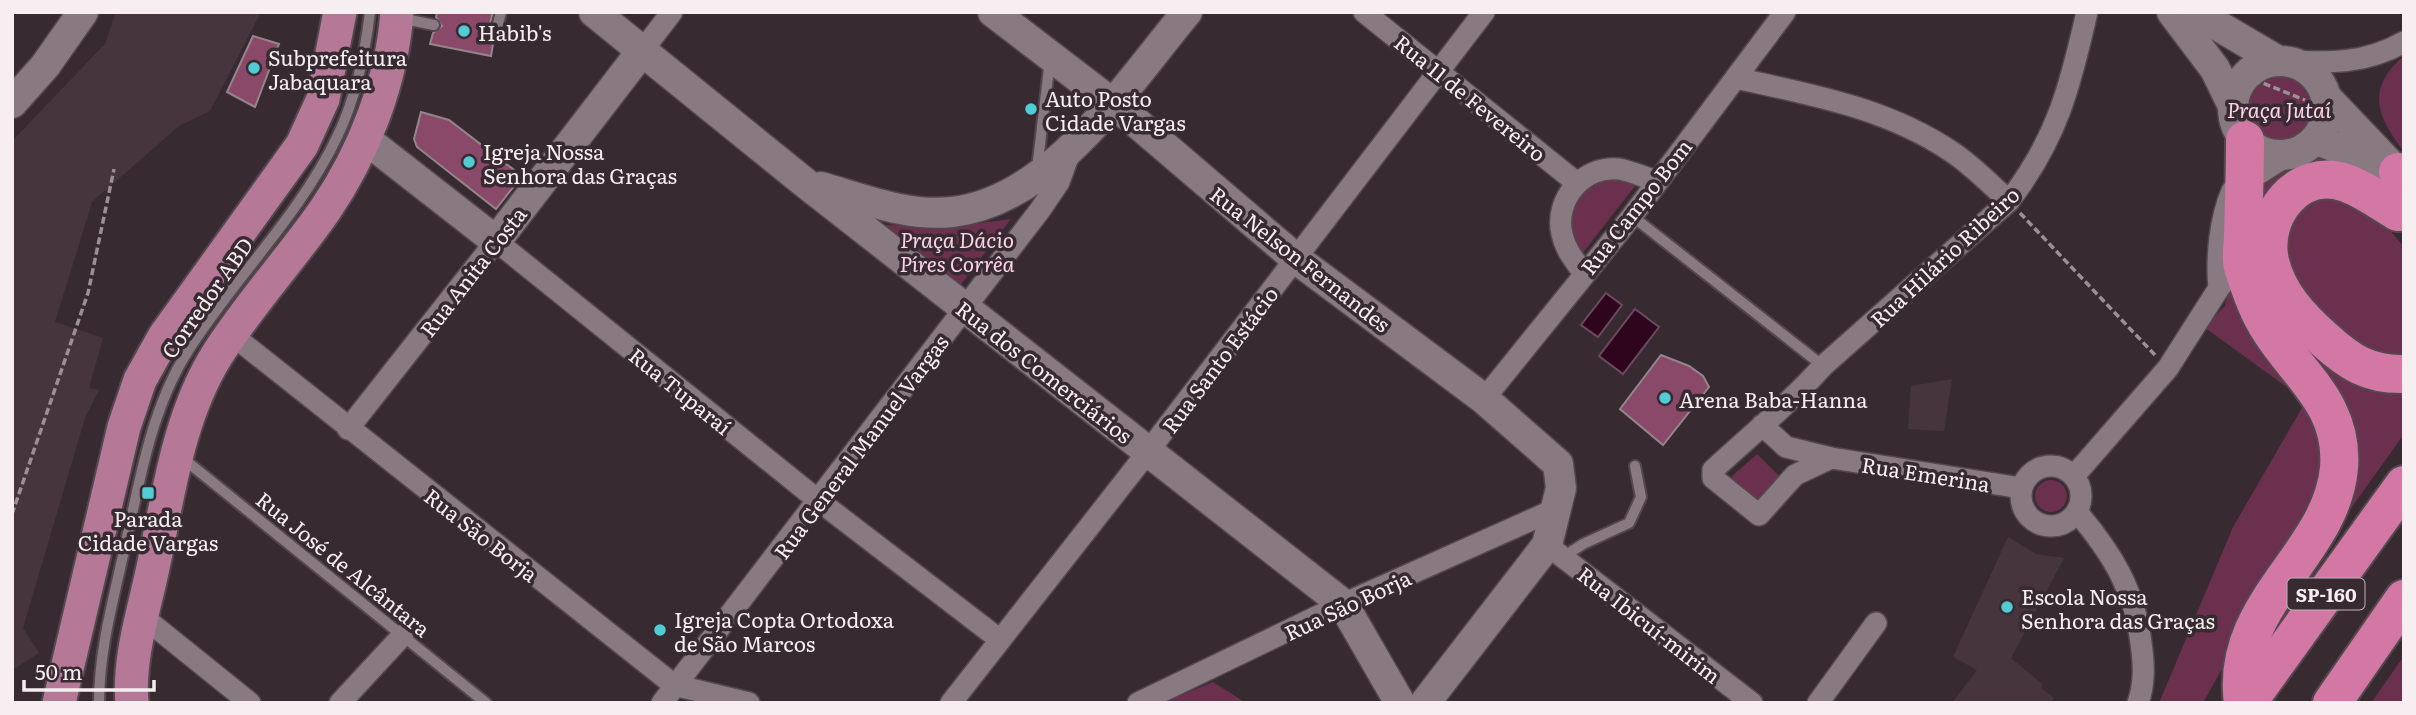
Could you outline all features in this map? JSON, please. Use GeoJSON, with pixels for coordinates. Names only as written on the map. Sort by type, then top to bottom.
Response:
{"type":"FeatureCollection","features":[{"type":"Feature","properties":{"kind":"highway"},"geometry":{"type":"LineString","coordinates":[[2239,123],[2245,180],[2230,275],[2271,332],[2318,389],[2332,424],[2339,466],[2335,496],[2324,519],[2280,582],[2255,625],[2240,676],[2245,703]]}},
{"type":"Feature","properties":{"kind":"highway"},"geometry":{"type":"LineString","coordinates":[[2401,192],[2320,180],[2302,185],[2289,194],[2271,223],[2268,243],[2270,262],[2281,289],[2298,315],[2315,332],[2348,361],[2366,370],[2404,374]]}},
{"type":"Feature","properties":{"kind":"highway","name":"SP-160"},"geometry":{"type":"LineString","coordinates":[[2245,703],[2404,485]]}},
{"type":"Feature","properties":{"kind":"highway","name":"SP-160"},"geometry":{"type":"LineString","coordinates":[[2332,703],[2404,599]]}},
{"type":"Feature","properties":{"kind":"highway"},"geometry":{"type":"LineString","coordinates":[[2362,703],[2404,642]]}},
{"type":"Feature","properties":{"kind":"main road"},"geometry":{"type":"LineString","coordinates":[[65,693],[124,427],[140,380],[164,337],[302,145],[323,99],[340,12]]}},
{"type":"Feature","properties":{"kind":"main road"},"geometry":{"type":"LineString","coordinates":[[132,703],[133,666],[142,616],[178,454],[193,400],[231,334],[326,209],[364,138],[389,63],[388,14]]}},
{"type":"Feature","properties":{"kind":"street"},"geometry":{"type":"LineString","coordinates":[[12,103],[45,66],[83,12]]}},
{"type":"Feature","properties":{"kind":"street","name":"Rua dos Comerciários"},"geometry":{"type":"LineString","coordinates":[[594,12],[804,182],[1343,604],[1401,703]]}},
{"type":"Feature","properties":{"kind":"street","name":"Rua Anita Costa"},"geometry":{"type":"LineString","coordinates":[[348,429],[672,12]]}},
{"type":"Feature","properties":{"kind":"street","name":"Rua Nelson Fernandes"},"geometry":{"type":"LineString","coordinates":[[993,12],[1112,103],[1295,258],[1484,398],[1559,464],[1562,475],[1555,534]]}},
{"type":"Feature","properties":{"kind":"street"},"geometry":{"type":"LineString","coordinates":[[804,182],[894,207],[950,212],[979,207],[1008,195],[1037,176],[1071,147],[1112,103],[1187,12]]}},
{"type":"Feature","properties":{"kind":"street","name":"Rua 11 de Fevereiro"},"geometry":{"type":"LineString","coordinates":[[1364,12],[1441,71],[1577,183]]}},
{"type":"Feature","properties":{"kind":"street","name":"Rua Santo Estácio"},"geometry":{"type":"LineString","coordinates":[[951,703],[1147,453],[1484,12]]}},
{"type":"Feature","properties":{"kind":"street","name":"Rua Campo Bom"},"geometry":{"type":"LineString","coordinates":[[1484,398],[1583,272],[1632,216],[1785,12]]}},
{"type":"Feature","properties":{"kind":"street","name":"Rua Hilário Ribeiro"},"geometry":{"type":"LineString","coordinates":[[1831,458],[1795,475],[1762,514],[1756,513],[1713,478],[1712,472],[1800,391],[1823,366],[2009,201],[2031,173],[2056,123],[2069,90],[2087,12]]}},
{"type":"Feature","properties":{"kind":"street"},"geometry":{"type":"LineString","coordinates":[[2172,12],[2215,69],[2239,123],[2264,153],[2288,155]]}},
{"type":"Feature","properties":{"kind":"street"},"geometry":{"type":"LineString","coordinates":[[2195,12],[2275,68],[2307,69],[2322,86],[2321,101],[2327,115],[2315,140],[2245,180]]}},
{"type":"Feature","properties":{"kind":"street"},"geometry":{"type":"LineString","coordinates":[[2239,123],[2236,90],[2249,73],[2368,59],[2404,42]]}},
{"type":"Feature","properties":{"kind":"street"},"geometry":{"type":"LineString","coordinates":[[1736,78],[1844,103],[1895,121],[1955,153],[2009,201]]}},
{"type":"Feature","properties":{"kind":"street"},"geometry":{"type":"LineString","coordinates":[[2321,101],[2401,192]]}},
{"type":"Feature","properties":{"kind":"street","name":"Rua Tuparaí"},"geometry":{"type":"LineString","coordinates":[[364,138],[819,501],[999,639]]}},
{"type":"Feature","properties":{"kind":"street"},"geometry":{"type":"LineString","coordinates":[[2315,140],[2331,144],[2354,157],[2401,192]]}},
{"type":"Feature","properties":{"kind":"street","name":"Rua General Manuel Vargas"},"geometry":{"type":"LineString","coordinates":[[662,703],[819,501],[1059,182],[1071,147]]}},
{"type":"Feature","properties":{"kind":"street"},"geometry":{"type":"LineString","coordinates":[[1583,272],[1568,251],[1560,220],[1568,194],[1577,183],[1597,173],[1618,169],[1656,181]]}},
{"type":"Feature","properties":{"kind":"street"},"geometry":{"type":"LineString","coordinates":[[2074,476],[2168,368],[2230,275]]}},
{"type":"Feature","properties":{"kind":"street","name":"Rua São Borja"},"geometry":{"type":"LineString","coordinates":[[231,334],[674,685],[749,703]]}},
{"type":"Feature","properties":{"kind":"street","name":"Rua Emerina"},"geometry":{"type":"LineString","coordinates":[[1762,425],[1786,447],[1831,458],[2021,488]]}},
{"type":"Feature","properties":{"kind":"street"},"geometry":{"type":"LineString","coordinates":[[2055,466],[2074,476],[2081,489],[2077,512],[2061,526],[2039,524],[2023,510],[2021,488],[2026,479],[2043,467],[2055,466]]}},
{"type":"Feature","properties":{"kind":"street"},"geometry":{"type":"LineString","coordinates":[[2077,512],[2113,556],[2132,595],[2138,615],[2144,669],[2138,703]]}},
{"type":"Feature","properties":{"kind":"street"},"geometry":{"type":"LineString","coordinates":[[1425,703],[1555,534]]}},
{"type":"Feature","properties":{"kind":"street","name":"Rua São Borja"},"geometry":{"type":"LineString","coordinates":[[1138,703],[1343,604],[1555,534]]}},
{"type":"Feature","properties":{"kind":"street","name":"Rua Ibicuí-mirim"},"geometry":{"type":"LineString","coordinates":[[1555,534],[1752,703]]}},
{"type":"Feature","properties":{"kind":"street"},"geometry":{"type":"LineString","coordinates":[[142,616],[239,700]]}},
{"type":"Feature","properties":{"kind":"street"},"geometry":{"type":"LineString","coordinates":[[1818,703],[1876,623]]}},
{"type":"Feature","properties":{"kind":"street"},"geometry":{"type":"LineString","coordinates":[[340,703],[403,635]]}},
{"type":"Feature","properties":{"kind":"lane"},"geometry":{"type":"LineString","coordinates":[[495,36],[501,12]]}},
{"type":"Feature","properties":{"kind":"lane"},"geometry":{"type":"LineString","coordinates":[[388,14],[434,25]]}},
{"type":"Feature","properties":{"kind":"lane","name":"Corredor ABD"},"geometry":{"type":"LineString","coordinates":[[99,703],[107,628],[131,521],[152,434],[172,380],[198,336],[320,169],[338,134],[388,14]]}},
{"type":"Feature","properties":{"kind":"lane"},"geometry":{"type":"LineString","coordinates":[[1037,176],[1051,57]]}},
{"type":"Feature","properties":{"kind":"lane"},"geometry":{"type":"LineString","coordinates":[[1632,216],[1823,366]]}},
{"type":"Feature","properties":{"kind":"lane","name":"Rua José de Alcântara"},"geometry":{"type":"LineString","coordinates":[[178,454],[486,703]]}},
{"type":"Feature","properties":{"kind":"lane"},"geometry":{"type":"LineString","coordinates":[[1555,534],[1583,544],[1629,523],[1641,497],[1635,466]]}},
{"type":"Feature","properties":{"kind":"path"},"geometry":{"type":"LineString","coordinates":[[2275,68],[2321,101]]}},
{"type":"Feature","properties":{"kind":"path"},"geometry":{"type":"LineString","coordinates":[[12,514],[88,293],[114,169]]}},
{"type":"Feature","properties":{"kind":"path"},"geometry":{"type":"LineString","coordinates":[[2009,201],[2168,368]]}},
{"type":"Feature","properties":{"kind":"shaded area"},"geometry":{"type":"Polygon","coordinates":[[[116,12],[261,12],[210,111],[179,126],[92,202],[55,322],[103,338],[89,388],[99,390],[85,418],[23,628],[39,653],[14,669],[12,676],[12,141],[105,44],[116,12]]]}},
{"type":"Feature","properties":{"kind":"shaded area"},"geometry":{"type":"Polygon","coordinates":[[[1606,293],[1622,305],[1598,337],[1581,325],[1606,293]]]}},
{"type":"Feature","properties":{"kind":"shaded area"},"geometry":{"type":"Polygon","coordinates":[[[1635,309],[1659,327],[1623,374],[1599,356],[1635,309]]]}},
{"type":"Feature","properties":{"kind":"shaded area"},"geometry":{"type":"Polygon","coordinates":[[[1952,379],[1944,431],[1908,429],[1911,386],[1952,379]]]}},
{"type":"Feature","properties":{"kind":"shaded area","name":"Escola Nossa Senhora das Graças"},"geometry":{"type":"Polygon","coordinates":[[[2008,537],[2036,554],[2064,558],[2011,658],[2054,698],[2051,703],[1952,703],[1977,670],[1953,657],[2008,537]]]}},
{"type":"Feature","properties":{"kind":"green space"},"geometry":{"type":"Polygon","coordinates":[[[2404,56],[2404,152],[2387,126],[2379,103],[2384,80],[2404,56]]]}},
{"type":"Feature","properties":{"kind":"green space","name":"Praça Jutaí"},"geometry":{"type":"Polygon","coordinates":[[[2282,73],[2300,81],[2314,97],[2311,117],[2293,138],[2263,143],[2249,120],[2248,93],[2261,79],[2282,73]]]}},
{"type":"Feature","properties":{"kind":"green space"},"geometry":{"type":"Polygon","coordinates":[[[2320,156],[2341,158],[2355,171],[2313,171],[2277,188],[2260,217],[2260,253],[2273,291],[2297,328],[2329,359],[2366,379],[2404,385],[2404,434],[2275,615],[2271,613],[2316,550],[2336,516],[2344,498],[2351,465],[2350,436],[2336,394],[2315,364],[2290,338],[2275,317],[2264,287],[2256,245],[2256,210],[2268,178],[2320,156]]]}},
{"type":"Feature","properties":{"kind":"green space"},"geometry":{"type":"Polygon","coordinates":[[[1617,178],[1635,186],[1578,259],[1567,211],[1593,181],[1617,178]]]}},
{"type":"Feature","properties":{"kind":"green space"},"geometry":{"type":"Polygon","coordinates":[[[2328,192],[2387,227],[2404,247],[2404,359],[2373,360],[2300,293],[2281,245],[2300,202],[2328,192]]]}},
{"type":"Feature","properties":{"kind":"green space","name":"Praça Dácio Píres Corrêa"},"geometry":{"type":"Polygon","coordinates":[[[1011,219],[959,287],[885,225],[950,227],[1011,219]]]}},
{"type":"Feature","properties":{"kind":"green space"},"geometry":{"type":"Polygon","coordinates":[[[2229,283],[2307,385],[2326,482],[2203,703],[2159,703],[2233,527],[2306,401],[2204,327],[2225,306],[2229,283]]]}},
{"type":"Feature","properties":{"kind":"green space"},"geometry":{"type":"Polygon","coordinates":[[[1757,454],[1779,476],[1758,505],[1729,479],[1757,454]]]}},
{"type":"Feature","properties":{"kind":"green space"},"geometry":{"type":"Polygon","coordinates":[[[2051,480],[2063,484],[2067,496],[2063,508],[2051,512],[2039,508],[2035,496],[2039,484],[2051,480]]]}},
{"type":"Feature","properties":{"kind":"green space"},"geometry":{"type":"Polygon","coordinates":[[[2404,656],[2404,703],[2371,703],[2404,656]]]}},
{"type":"Feature","properties":{"kind":"green space"},"geometry":{"type":"Polygon","coordinates":[[[1213,682],[1246,703],[1162,703],[1213,682]]]}},
{"type":"Feature","properties":{"kind":"building","name":"Habib's"},"geometry":{"type":"Polygon","coordinates":[[[437,12],[493,12],[487,35],[493,44],[491,56],[430,44],[433,33],[442,26],[436,17],[437,12]]]}},
{"type":"Feature","properties":{"kind":"building","name":"Subprefeitura Jabaquara"},"geometry":{"type":"Polygon","coordinates":[[[253,36],[279,44],[255,107],[227,92],[253,36]]]}},
{"type":"Feature","properties":{"kind":"building","name":"Igreja Nossa Senhora das Graças"},"geometry":{"type":"Polygon","coordinates":[[[421,112],[449,120],[522,176],[496,209],[417,147],[414,139],[421,112]]]}},
{"type":"Feature","properties":{"kind":"building","name":"Arena Baba-Hanna"},"geometry":{"type":"Polygon","coordinates":[[[1661,355],[1689,366],[1703,376],[1709,387],[1663,445],[1620,409],[1661,355]]]}},
{"type":"Feature","properties":{"kind":"place","name":"Habib's"},"geometry":{"type":"Point","coordinates":[464,31]}},
{"type":"Feature","properties":{"kind":"place","name":"Subprefeitura Jabaquara"},"geometry":{"type":"Point","coordinates":[254,68]}},
{"type":"Feature","properties":{"kind":"place","name":"Auto Posto Cidade Vargas"},"geometry":{"type":"Point","coordinates":[1031,109]}},
{"type":"Feature","properties":{"kind":"place","name":"Igreja Nossa Senhora das Graças"},"geometry":{"type":"Point","coordinates":[469,162]}},
{"type":"Feature","properties":{"kind":"place","name":"Arena Baba-Hanna"},"geometry":{"type":"Point","coordinates":[1665,398]}},
{"type":"Feature","properties":{"kind":"place","name":"Parada Cidade Vargas"},"geometry":{"type":"Point","coordinates":[148,493]}},
{"type":"Feature","properties":{"kind":"place","name":"Escola Nossa Senhora das Graças"},"geometry":{"type":"Point","coordinates":[2007,607]}},
{"type":"Feature","properties":{"kind":"place","name":"Igreja Copta Ortodoxa de São Marcos"},"geometry":{"type":"Point","coordinates":[660,630]}}]}
